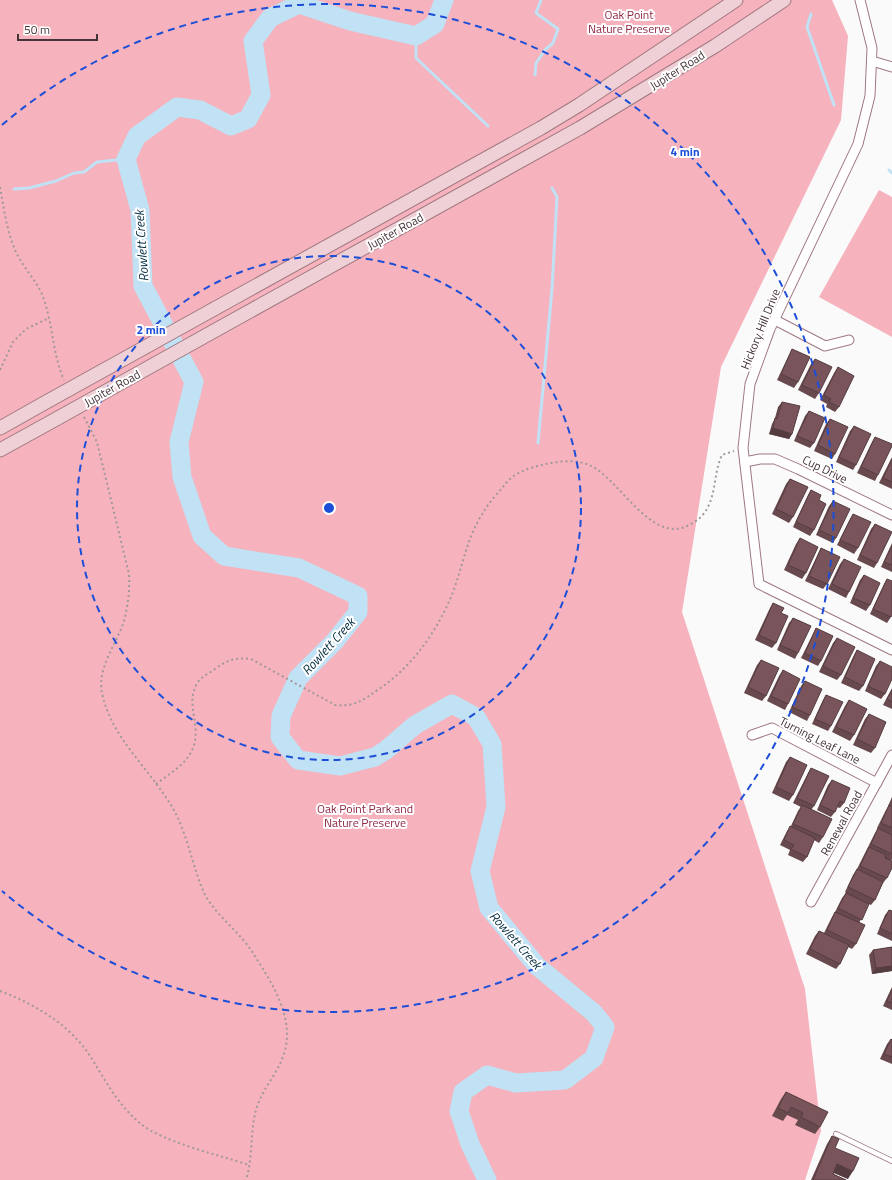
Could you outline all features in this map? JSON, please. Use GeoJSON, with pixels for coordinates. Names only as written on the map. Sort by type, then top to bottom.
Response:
{"type":"FeatureCollection","features":[{"type":"Feature","properties":{"kind":"main road","name":"Jupiter Road"},"geometry":{"type":"LineString","coordinates":[[0,428],[541,128],[579,105],[736,0]]}},
{"type":"Feature","properties":{"kind":"main road","name":"Jupiter Road"},"geometry":{"type":"LineString","coordinates":[[0,450],[580,128],[715,46],[784,0]]}},
{"type":"Feature","properties":{"kind":"street","name":"Hickory Hill Drive"},"geometry":{"type":"LineString","coordinates":[[860,0],[872,48],[872,61],[870,96],[858,144],[775,320],[750,384],[743,448],[759,584],[892,650]]}},
{"type":"Feature","properties":{"kind":"street"},"geometry":{"type":"LineString","coordinates":[[872,61],[892,67]]}},
{"type":"Feature","properties":{"kind":"street"},"geometry":{"type":"LineString","coordinates":[[775,320],[825,346],[848,340]]}},
{"type":"Feature","properties":{"kind":"street","name":"Cup Drive"},"geometry":{"type":"LineString","coordinates":[[744,462],[760,459],[775,459],[892,515]]}},
{"type":"Feature","properties":{"kind":"street","name":"Turning Leaf Lane"},"geometry":{"type":"LineString","coordinates":[[752,735],[772,728],[877,783]]}},
{"type":"Feature","properties":{"kind":"street","name":"Renewal Road"},"geometry":{"type":"LineString","coordinates":[[811,902],[892,755]]}},
{"type":"Feature","properties":{"kind":"lane"},"geometry":{"type":"LineString","coordinates":[[836,1134],[892,1161]]}},
{"type":"Feature","properties":{"kind":"path"},"geometry":{"type":"LineString","coordinates":[[0,187],[10,238],[17,254],[41,293],[50,318],[56,354],[66,384]]}},
{"type":"Feature","properties":{"kind":"path"},"geometry":{"type":"LineString","coordinates":[[0,370],[13,342],[26,329],[50,318]]}},
{"type":"Feature","properties":{"kind":"path"},"geometry":{"type":"LineString","coordinates":[[83,416],[97,442],[129,574],[130,594],[124,622],[102,670],[101,684],[103,698],[118,733],[170,803],[188,843],[204,893],[214,909],[248,945],[272,984],[282,1008],[288,1038],[282,1059],[261,1095],[256,1111],[246,1180]]}},
{"type":"Feature","properties":{"kind":"path"},"geometry":{"type":"LineString","coordinates":[[156,784],[186,760],[193,749],[196,739],[191,696],[198,681],[226,661],[239,658],[251,659],[335,705],[347,706],[359,703],[390,682],[409,664],[429,638],[444,611],[453,591],[464,552],[483,513],[509,480],[524,470],[552,462],[577,462],[590,465],[605,474],[635,508],[658,524],[669,529],[684,528],[696,522],[704,513],[712,499],[716,484],[717,467],[722,455],[743,448]]}},
{"type":"Feature","properties":{"kind":"path"},"geometry":{"type":"LineString","coordinates":[[0,991],[40,1011],[73,1035],[91,1058],[105,1083],[141,1125],[165,1138],[248,1165]]}},
{"type":"Feature","properties":{"kind":"green space","name":"Oak Point Park and Nature Preserve"},"geometry":{"type":"Polygon","coordinates":[[[0,0],[832,0],[848,36],[841,120],[721,367],[682,612],[805,989],[821,1131],[805,1180],[0,1180],[0,0]]]}},
{"type":"Feature","properties":{"kind":"green space"},"geometry":{"type":"Polygon","coordinates":[[[879,190],[892,197],[892,337],[819,297],[879,190]]]}},
{"type":"Feature","properties":{"kind":"building"},"geometry":{"type":"Polygon","coordinates":[[[792,349],[810,357],[798,382],[781,374],[792,349]]]}},
{"type":"Feature","properties":{"kind":"building"},"geometry":{"type":"Polygon","coordinates":[[[815,359],[832,367],[819,393],[802,385],[815,359]]]}},
{"type":"Feature","properties":{"kind":"building"},"geometry":{"type":"Polygon","coordinates":[[[838,367],[854,376],[839,407],[829,402],[831,399],[824,395],[838,367]]]}},
{"type":"Feature","properties":{"kind":"building"},"geometry":{"type":"Polygon","coordinates":[[[782,402],[800,406],[792,434],[773,428],[775,418],[777,419],[782,402]]]}},
{"type":"Feature","properties":{"kind":"building"},"geometry":{"type":"Polygon","coordinates":[[[809,411],[825,418],[814,443],[797,436],[809,411]]]}},
{"type":"Feature","properties":{"kind":"building"},"geometry":{"type":"Polygon","coordinates":[[[830,419],[848,427],[835,454],[818,445],[830,419]]]}},
{"type":"Feature","properties":{"kind":"building"},"geometry":{"type":"Polygon","coordinates":[[[854,426],[871,434],[856,465],[839,457],[854,426]]]}},
{"type":"Feature","properties":{"kind":"building"},"geometry":{"type":"Polygon","coordinates":[[[875,437],[892,444],[878,475],[861,467],[875,437]]]}},
{"type":"Feature","properties":{"kind":"building"},"geometry":{"type":"Polygon","coordinates":[[[892,459],[892,482],[883,478],[892,459]]]}},
{"type":"Feature","properties":{"kind":"building"},"geometry":{"type":"Polygon","coordinates":[[[790,479],[808,487],[793,517],[776,509],[790,479]]]}},
{"type":"Feature","properties":{"kind":"building"},"geometry":{"type":"Polygon","coordinates":[[[811,490],[821,495],[819,500],[826,504],[814,530],[796,522],[811,490]]]}},
{"type":"Feature","properties":{"kind":"building"},"geometry":{"type":"Polygon","coordinates":[[[833,501],[850,509],[836,538],[819,530],[833,501]]]}},
{"type":"Feature","properties":{"kind":"building"},"geometry":{"type":"Polygon","coordinates":[[[853,514],[871,522],[858,548],[840,540],[853,514]]]}},
{"type":"Feature","properties":{"kind":"building"},"geometry":{"type":"Polygon","coordinates":[[[875,524],[892,532],[877,563],[860,555],[875,524]]]}},
{"type":"Feature","properties":{"kind":"building"},"geometry":{"type":"Polygon","coordinates":[[[800,538],[818,547],[806,573],[788,565],[800,538]]]}},
{"type":"Feature","properties":{"kind":"building"},"geometry":{"type":"Polygon","coordinates":[[[892,546],[892,565],[884,562],[892,546]]]}},
{"type":"Feature","properties":{"kind":"building"},"geometry":{"type":"Polygon","coordinates":[[[821,548],[840,557],[827,584],[809,576],[821,548]]]}},
{"type":"Feature","properties":{"kind":"building"},"geometry":{"type":"Polygon","coordinates":[[[844,559],[861,567],[849,592],[832,584],[844,559]]]}},
{"type":"Feature","properties":{"kind":"building"},"geometry":{"type":"Polygon","coordinates":[[[864,575],[880,583],[870,605],[853,598],[864,575]]]}},
{"type":"Feature","properties":{"kind":"building"},"geometry":{"type":"Polygon","coordinates":[[[887,579],[892,581],[891,617],[873,609],[887,579]]]}},
{"type":"Feature","properties":{"kind":"building"},"geometry":{"type":"Polygon","coordinates":[[[773,603],[784,608],[781,613],[788,616],[776,643],[759,635],[773,603]]]}},
{"type":"Feature","properties":{"kind":"building"},"geometry":{"type":"Polygon","coordinates":[[[793,618],[811,626],[798,653],[780,645],[793,618]]]}},
{"type":"Feature","properties":{"kind":"building"},"geometry":{"type":"Polygon","coordinates":[[[816,628],[833,636],[821,661],[805,653],[816,628]]]}},
{"type":"Feature","properties":{"kind":"building"},"geometry":{"type":"Polygon","coordinates":[[[837,638],[855,647],[841,675],[823,666],[837,638]]]}},
{"type":"Feature","properties":{"kind":"building"},"geometry":{"type":"Polygon","coordinates":[[[857,650],[875,659],[863,686],[845,677],[857,650]]]}},
{"type":"Feature","properties":{"kind":"building"},"geometry":{"type":"Polygon","coordinates":[[[761,660],[779,668],[766,696],[748,687],[761,660]]]}},
{"type":"Feature","properties":{"kind":"building"},"geometry":{"type":"Polygon","coordinates":[[[880,661],[892,667],[892,679],[885,694],[868,686],[880,661]]]}},
{"type":"Feature","properties":{"kind":"building"},"geometry":{"type":"Polygon","coordinates":[[[783,670],[800,679],[788,704],[771,696],[783,670]]]}},
{"type":"Feature","properties":{"kind":"building"},"geometry":{"type":"Polygon","coordinates":[[[805,681],[822,689],[810,715],[792,707],[805,681]]]}},
{"type":"Feature","properties":{"kind":"building"},"geometry":{"type":"Polygon","coordinates":[[[892,690],[892,702],[887,699],[892,690]]]}},
{"type":"Feature","properties":{"kind":"building"},"geometry":{"type":"Polygon","coordinates":[[[826,695],[843,702],[831,726],[815,719],[826,695]]]}},
{"type":"Feature","properties":{"kind":"building"},"geometry":{"type":"Polygon","coordinates":[[[849,700],[867,709],[854,735],[836,727],[849,700]]]}},
{"type":"Feature","properties":{"kind":"building"},"geometry":{"type":"Polygon","coordinates":[[[869,714],[886,722],[875,748],[857,739],[869,714]]]}},
{"type":"Feature","properties":{"kind":"building"},"geometry":{"type":"Polygon","coordinates":[[[790,757],[807,765],[793,795],[776,787],[790,757]]]}},
{"type":"Feature","properties":{"kind":"building"},"geometry":{"type":"Polygon","coordinates":[[[811,768],[829,776],[814,806],[797,798],[811,768]]]}},
{"type":"Feature","properties":{"kind":"building"},"geometry":{"type":"Polygon","coordinates":[[[832,780],[850,788],[844,803],[840,801],[835,812],[820,805],[832,780]]]}},
{"type":"Feature","properties":{"kind":"building"},"geometry":{"type":"Polygon","coordinates":[[[802,805],[832,819],[823,837],[793,824],[802,805]]]}},
{"type":"Feature","properties":{"kind":"building"},"geometry":{"type":"Polygon","coordinates":[[[889,805],[892,806],[892,828],[881,823],[889,805]]]}},
{"type":"Feature","properties":{"kind":"building"},"geometry":{"type":"Polygon","coordinates":[[[790,826],[815,838],[807,857],[791,849],[794,845],[784,840],[790,826]]]}},
{"type":"Feature","properties":{"kind":"building"},"geometry":{"type":"Polygon","coordinates":[[[878,828],[892,835],[892,854],[871,844],[878,828]]]}},
{"type":"Feature","properties":{"kind":"building"},"geometry":{"type":"Polygon","coordinates":[[[869,847],[886,855],[885,858],[892,861],[892,868],[887,878],[860,866],[869,847]]]}},
{"type":"Feature","properties":{"kind":"building"},"geometry":{"type":"Polygon","coordinates":[[[857,869],[883,882],[875,900],[848,887],[857,869]]]}},
{"type":"Feature","properties":{"kind":"building"},"geometry":{"type":"Polygon","coordinates":[[[846,893],[869,904],[862,920],[838,908],[846,893]]]}},
{"type":"Feature","properties":{"kind":"building"},"geometry":{"type":"Polygon","coordinates":[[[889,910],[892,911],[892,934],[880,928],[889,910]]]}},
{"type":"Feature","properties":{"kind":"building"},"geometry":{"type":"Polygon","coordinates":[[[835,912],[865,925],[856,944],[827,930],[835,912]]]}},
{"type":"Feature","properties":{"kind":"building"},"geometry":{"type":"Polygon","coordinates":[[[819,931],[849,945],[840,964],[810,949],[819,931]]]}},
{"type":"Feature","properties":{"kind":"building"},"geometry":{"type":"Polygon","coordinates":[[[892,947],[892,966],[876,968],[873,950],[892,947]]]}},
{"type":"Feature","properties":{"kind":"building"},"geometry":{"type":"Polygon","coordinates":[[[892,989],[892,1003],[887,1001],[892,989]]]}},
{"type":"Feature","properties":{"kind":"building"},"geometry":{"type":"Polygon","coordinates":[[[891,1039],[892,1040],[892,1057],[884,1054],[891,1039]]]}},
{"type":"Feature","properties":{"kind":"building"},"geometry":{"type":"Polygon","coordinates":[[[786,1092],[828,1112],[820,1127],[801,1117],[803,1113],[791,1107],[788,1113],[778,1108],[786,1092]]]}},
{"type":"Feature","properties":{"kind":"building"},"geometry":{"type":"Polygon","coordinates":[[[832,1136],[839,1139],[835,1148],[859,1158],[853,1171],[837,1164],[833,1174],[846,1180],[813,1180],[832,1136]]]}},
{"type":"Feature","properties":{"kind":"waterway","name":"Rowlett Creek"},"geometry":{"type":"LineString","coordinates":[[444,0],[435,24],[416,36],[350,21],[299,4],[270,18],[253,41],[261,95],[248,119],[231,126],[200,110],[177,107],[137,136],[126,159],[140,210],[143,286],[194,382],[179,442],[182,477],[202,536],[224,556],[299,568],[358,596],[358,612],[335,641],[298,678],[281,716],[280,737],[298,760],[340,766],[375,757],[386,750],[415,725],[452,704],[476,717],[492,744],[496,807],[480,871],[489,908],[537,966],[594,1013],[605,1027],[594,1058],[565,1080],[516,1083],[487,1075],[463,1092],[459,1111],[470,1144],[487,1180]]}},
{"type":"Feature","properties":{"kind":"waterway"},"geometry":{"type":"LineString","coordinates":[[535,75],[536,63],[545,50],[553,43],[558,29],[536,13],[541,0]]}},
{"type":"Feature","properties":{"kind":"waterway"},"geometry":{"type":"LineString","coordinates":[[811,14],[807,27],[834,105]]}},
{"type":"Feature","properties":{"kind":"waterway"},"geometry":{"type":"LineString","coordinates":[[416,36],[416,58],[488,126]]}},
{"type":"Feature","properties":{"kind":"waterway"},"geometry":{"type":"LineString","coordinates":[[14,189],[29,188],[56,181],[74,173],[84,172],[97,162],[126,159]]}},
{"type":"Feature","properties":{"kind":"waterway"},"geometry":{"type":"LineString","coordinates":[[889,170],[892,173]]}},
{"type":"Feature","properties":{"kind":"waterway"},"geometry":{"type":"LineString","coordinates":[[538,443],[552,289],[557,197],[552,188]]}},
{"type":"Feature","properties":{"kind":"park label","name":"Oak Point Nature Preserve"},"geometry":{"type":"Point","coordinates":[629,21]}}]}
